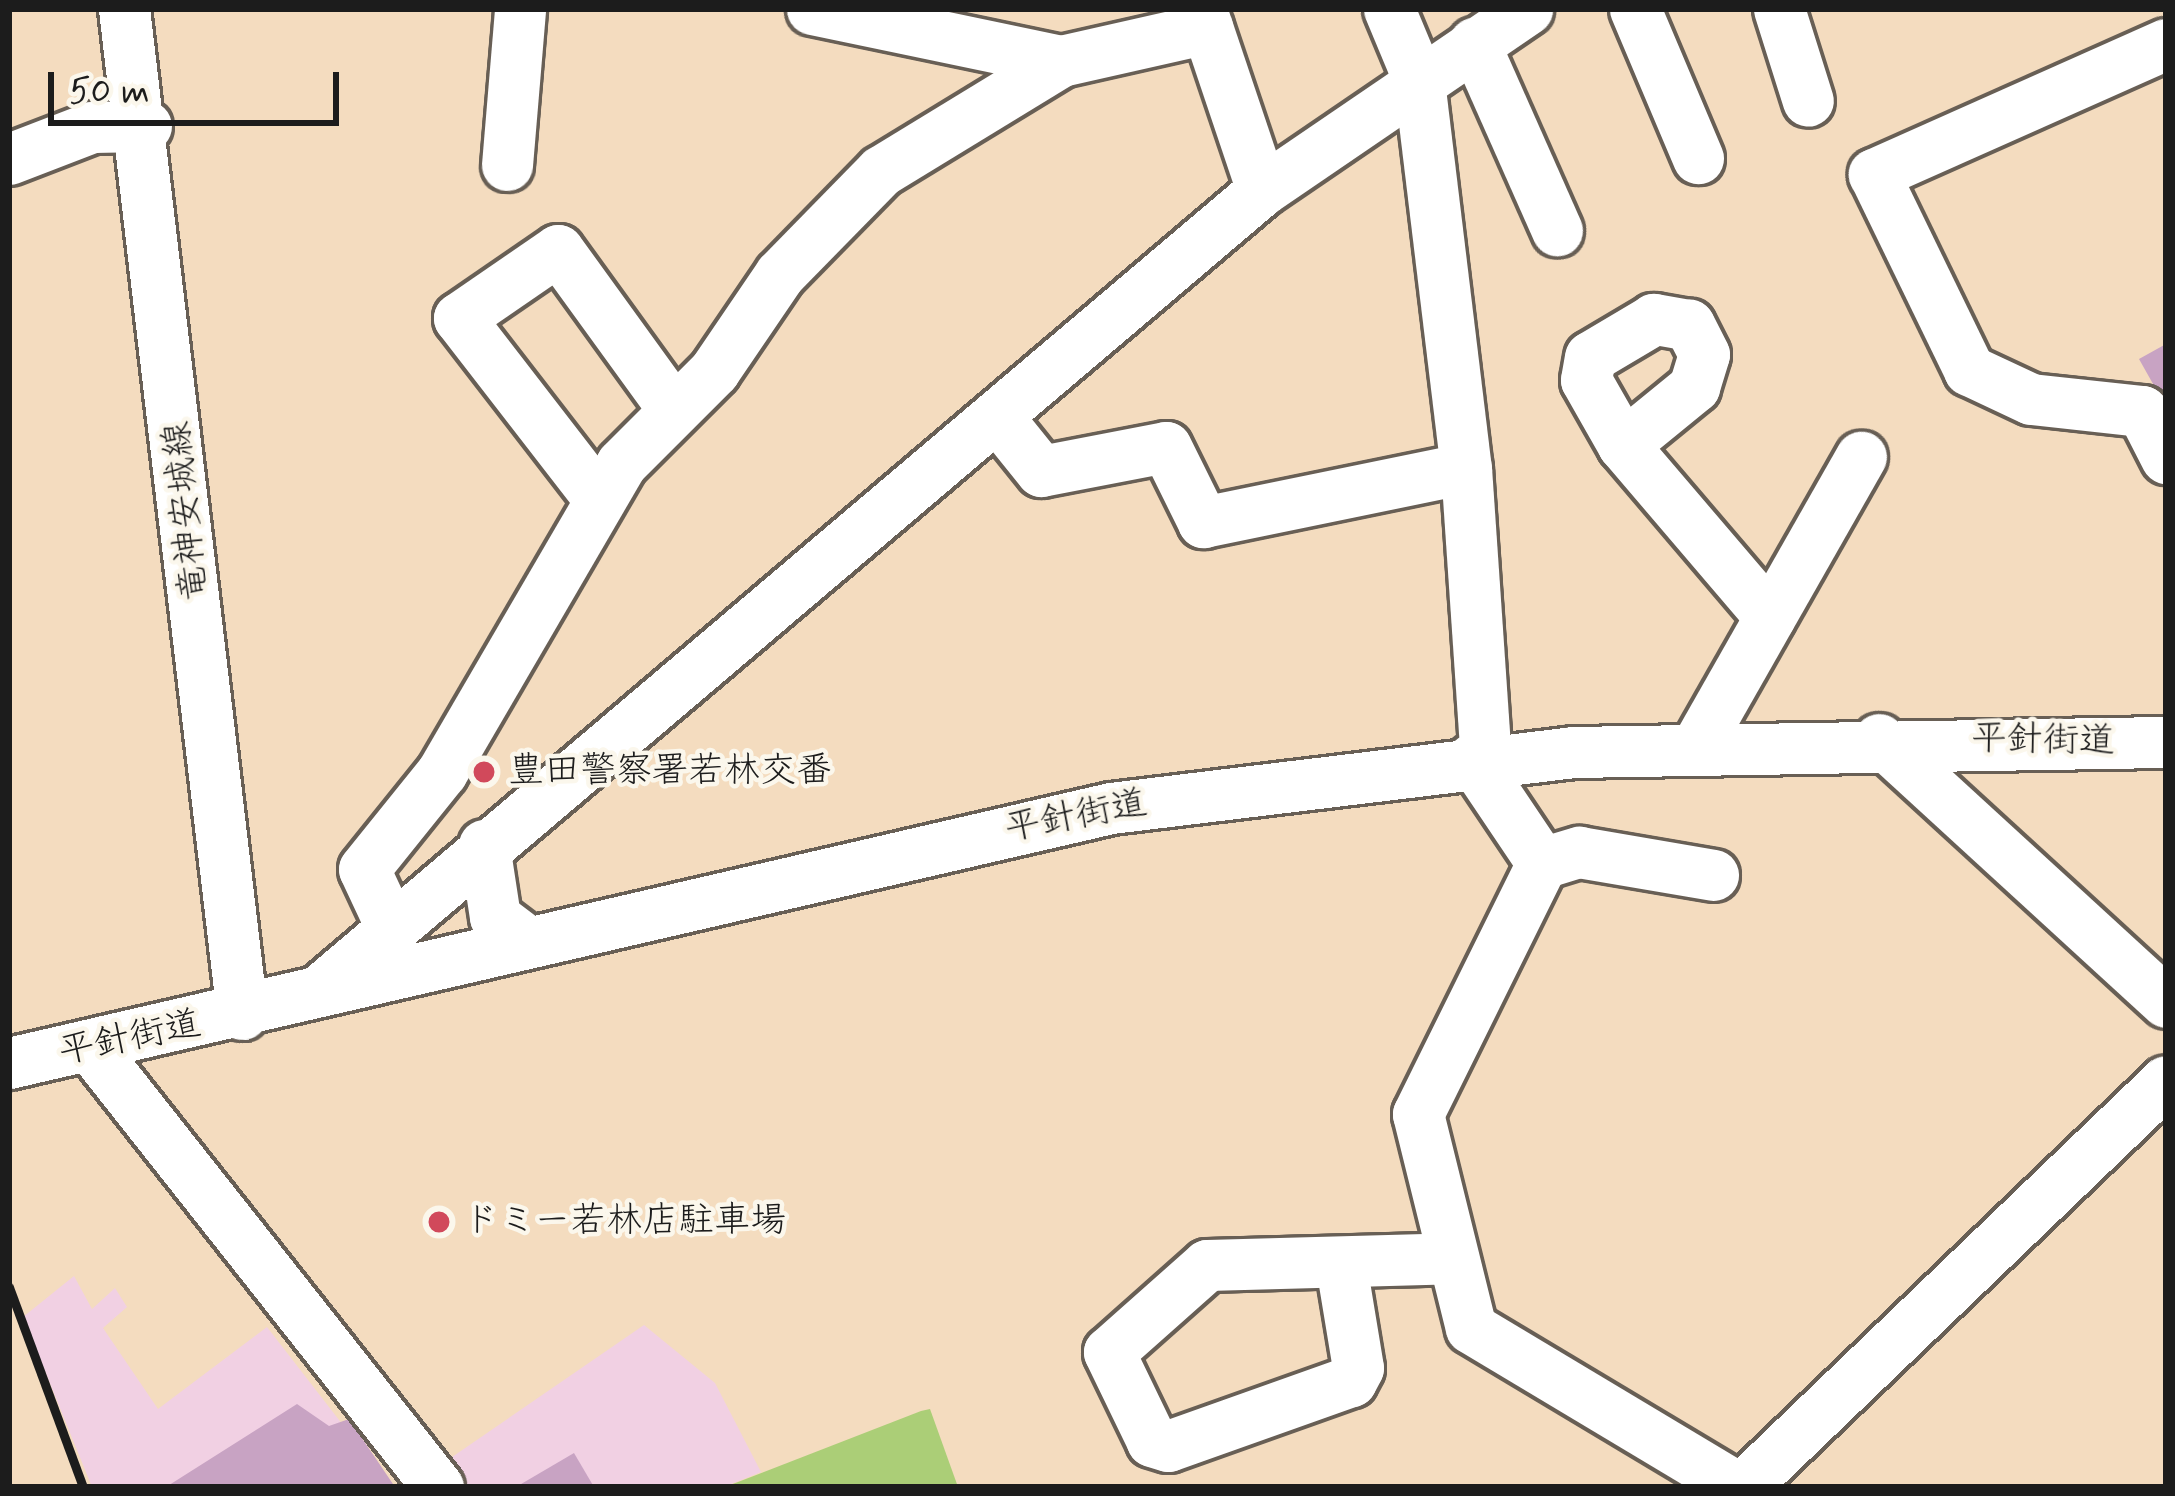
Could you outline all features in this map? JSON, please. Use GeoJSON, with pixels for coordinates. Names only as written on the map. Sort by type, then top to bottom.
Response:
{"type":"FeatureCollection","features":[{"type":"Feature","properties":{"kind":"street","name":"竜神安城線"},"geometry":{"type":"LineString","coordinates":[[124,9],[146,126],[242,1014]]}},
{"type":"Feature","properties":{"kind":"street"},"geometry":{"type":"LineString","coordinates":[[507,165],[520,9]]}},
{"type":"Feature","properties":{"kind":"street"},"geometry":{"type":"LineString","coordinates":[[1389,9],[1419,81],[1466,468],[1479,759],[1542,863]]}},
{"type":"Feature","properties":{"kind":"street"},"geometry":{"type":"LineString","coordinates":[[313,996],[484,845],[999,419],[1262,190],[1527,9]]}},
{"type":"Feature","properties":{"kind":"street"},"geometry":{"type":"LineString","coordinates":[[1635,9],[1698,158]]}},
{"type":"Feature","properties":{"kind":"street"},"geometry":{"type":"LineString","coordinates":[[1779,9],[1808,101]]}},
{"type":"Feature","properties":{"kind":"street"},"geometry":{"type":"LineString","coordinates":[[820,10],[986,26],[1061,61]]}},
{"type":"Feature","properties":{"kind":"street"},"geometry":{"type":"LineString","coordinates":[[392,929],[364,869],[442,772],[599,500],[780,274],[881,172],[1061,61],[1204,19],[1262,190]]}},
{"type":"Feature","properties":{"kind":"street"},"geometry":{"type":"LineString","coordinates":[[1474,43],[1557,230]]}},
{"type":"Feature","properties":{"kind":"street"},"geometry":{"type":"LineString","coordinates":[[2166,44],[1874,174],[1970,370],[2031,399],[2142,411],[2166,458]]}},
{"type":"Feature","properties":{"kind":"street"},"geometry":{"type":"LineString","coordinates":[[9,159],[92,127],[146,126]]}},
{"type":"Feature","properties":{"kind":"street"},"geometry":{"type":"LineString","coordinates":[[599,500],[459,318],[558,250],[674,410]]}},
{"type":"Feature","properties":{"kind":"street"},"geometry":{"type":"LineString","coordinates":[[999,419],[1041,471],[1166,447],[1203,522],[1466,468]]}},
{"type":"Feature","properties":{"kind":"street"},"geometry":{"type":"LineString","coordinates":[[1623,445],[1770,617]]}},
{"type":"Feature","properties":{"kind":"street"},"geometry":{"type":"LineString","coordinates":[[1696,747],[1861,457]]}},
{"type":"Feature","properties":{"kind":"street"},"geometry":{"type":"LineString","coordinates":[[1879,739],[2166,1001]]}},
{"type":"Feature","properties":{"kind":"street","name":"平針街道"},"geometry":{"type":"LineString","coordinates":[[9,1064],[93,1050],[528,942],[1111,808],[1479,759],[1879,739],[2166,742]]}},
{"type":"Feature","properties":{"kind":"street"},"geometry":{"type":"LineString","coordinates":[[484,845],[496,917],[528,942]]}},
{"type":"Feature","properties":{"kind":"street"},"geometry":{"type":"LineString","coordinates":[[1713,875],[1579,852],[1542,863],[1418,1114],[1471,1328],[1749,1484],[2166,1081]]}},
{"type":"Feature","properties":{"kind":"street"},"geometry":{"type":"LineString","coordinates":[[93,1050],[438,1487]]}},
{"type":"Feature","properties":{"kind":"street"},"geometry":{"type":"LineString","coordinates":[[1342,1265],[1358,1368],[1351,1381],[1168,1446],[1152,1441],[1109,1352],[1207,1265],[1342,1265],[1451,1258]]}},
{"type":"Feature","properties":{"kind":"shaded area"},"geometry":{"type":"Polygon","coordinates":[[[74,1276],[92,1309],[115,1288],[127,1307],[103,1328],[158,1409],[267,1327],[391,1487],[92,1487],[23,1317],[74,1276]]]}},
{"type":"Feature","properties":{"kind":"shaded area"},"geometry":{"type":"Polygon","coordinates":[[[644,1325],[715,1383],[761,1472],[724,1487],[448,1487],[436,1468],[644,1325]]]}},
{"type":"Feature","properties":{"kind":"green space"},"geometry":{"type":"Polygon","coordinates":[[[930,1409],[958,1487],[725,1487],[921,1411],[930,1409]]]}},
{"type":"Feature","properties":{"kind":"building"},"geometry":{"type":"Polygon","coordinates":[[[2166,344],[2166,407],[2139,359],[2166,344]]]}},
{"type":"Feature","properties":{"kind":"building"},"geometry":{"type":"Polygon","coordinates":[[[297,1404],[329,1426],[349,1419],[395,1487],[166,1487],[297,1404]]]}},
{"type":"Feature","properties":{"kind":"building"},"geometry":{"type":"Polygon","coordinates":[[[574,1453],[594,1487],[516,1487],[574,1453]]]}},
{"type":"Feature","properties":{"kind":"railway"},"geometry":{"type":"LineString","coordinates":[[9,1287],[83,1487]]}},
{"type":"Feature","properties":{"kind":"place","name":"豊田警察署若林交番"},"geometry":{"type":"Point","coordinates":[484,772]}},
{"type":"Feature","properties":{"kind":"place","name":"ドミー若林店駐車場"},"geometry":{"type":"Point","coordinates":[439,1222]}}]}
